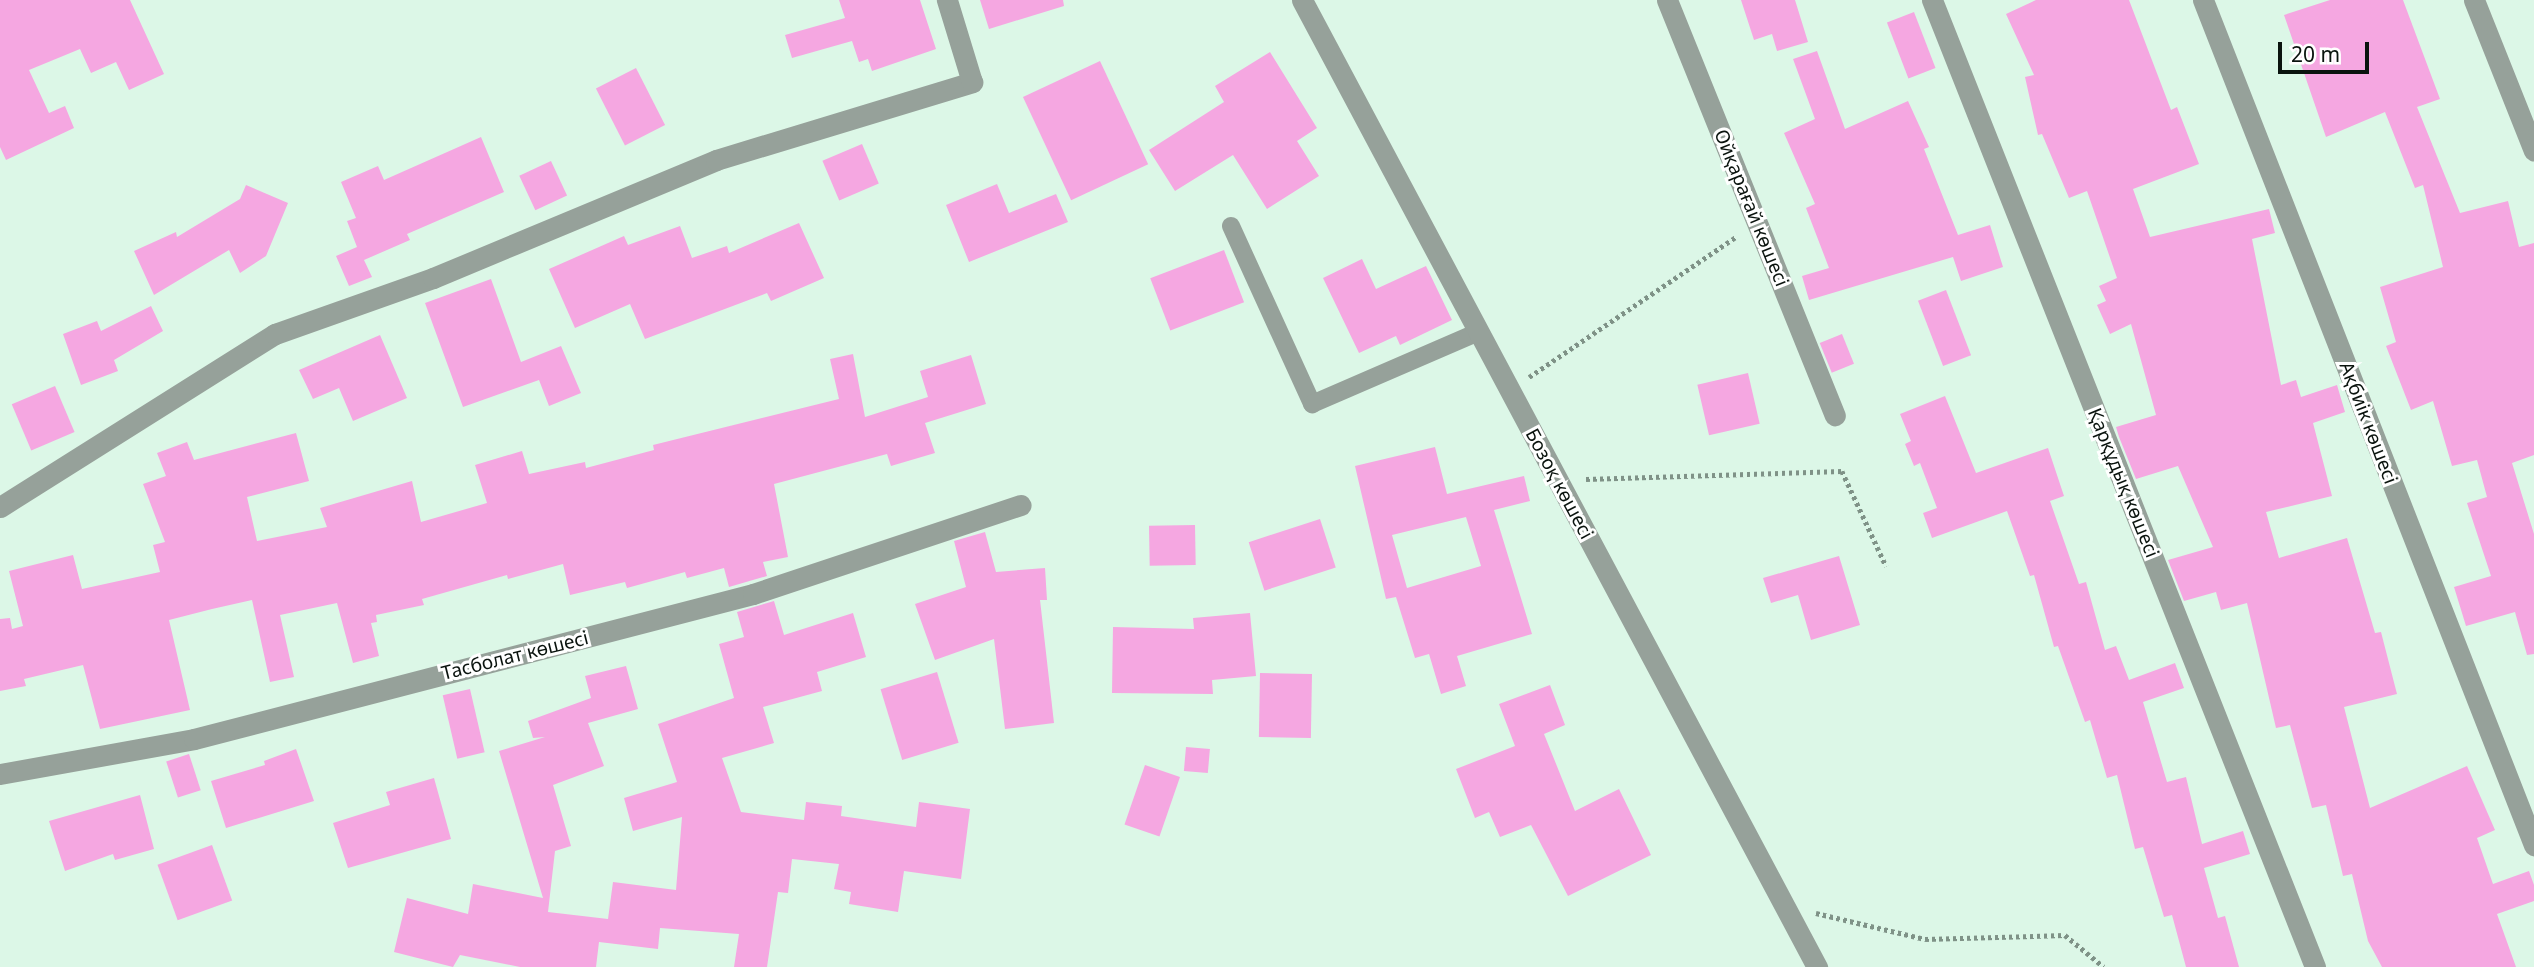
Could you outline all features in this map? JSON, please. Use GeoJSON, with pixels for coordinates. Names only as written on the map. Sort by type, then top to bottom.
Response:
{"type":"FeatureCollection","features":[{"type":"Feature","properties":{"kind":"street"},"geometry":{"type":"LineString","coordinates":[[0,507],[275,334],[432,278],[716,160],[972,82],[947,0]]}},
{"type":"Feature","properties":{"kind":"street","name":"Бозоқ көшесі"},"geometry":{"type":"LineString","coordinates":[[1302,0],[1817,967]]}},
{"type":"Feature","properties":{"kind":"street","name":"Ойқарағай көшесі"},"geometry":{"type":"LineString","coordinates":[[1667,0],[1835,415]]}},
{"type":"Feature","properties":{"kind":"street","name":"Қарқұдық көшесі"},"geometry":{"type":"LineString","coordinates":[[1931,0],[2315,967]]}},
{"type":"Feature","properties":{"kind":"street","name":"Ақбиік көшесі"},"geometry":{"type":"LineString","coordinates":[[2203,0],[2534,845]]}},
{"type":"Feature","properties":{"kind":"street"},"geometry":{"type":"LineString","coordinates":[[2474,0],[2534,151]]}},
{"type":"Feature","properties":{"kind":"street","name":"Тасболат көшесі"},"geometry":{"type":"LineString","coordinates":[[0,774],[194,739],[740,598],[1021,505]]}},
{"type":"Feature","properties":{"kind":"lane"},"geometry":{"type":"LineString","coordinates":[[1231,226],[1312,404],[1478,332]]}},
{"type":"Feature","properties":{"kind":"path"},"geometry":{"type":"LineString","coordinates":[[1509,391],[1757,222]]}},
{"type":"Feature","properties":{"kind":"path"},"geometry":{"type":"LineString","coordinates":[[1557,480],[1842,471],[1886,566]]}},
{"type":"Feature","properties":{"kind":"path"},"geometry":{"type":"LineString","coordinates":[[1784,905],[1925,939],[2065,935],[2104,967]]}},
{"type":"Feature","properties":{"kind":"building"},"geometry":{"type":"Polygon","coordinates":[[[0,0],[130,0],[164,74],[129,90],[116,62],[91,73],[80,49],[29,70],[49,113],[65,106],[74,128],[6,160],[0,147],[0,0]]]}},
{"type":"Feature","properties":{"kind":"building"},"geometry":{"type":"Polygon","coordinates":[[[839,0],[920,0],[936,49],[872,71],[868,59],[859,62],[852,41],[792,58],[785,35],[845,18],[839,0]]]}},
{"type":"Feature","properties":{"kind":"building"},"geometry":{"type":"Polygon","coordinates":[[[980,0],[1063,0],[1064,6],[989,29],[980,0]]]}},
{"type":"Feature","properties":{"kind":"building"},"geometry":{"type":"Polygon","coordinates":[[[1741,0],[1795,0],[1808,42],[1777,51],[1772,34],[1754,40],[1741,0]]]}},
{"type":"Feature","properties":{"kind":"building"},"geometry":{"type":"Polygon","coordinates":[[[2036,0],[2129,0],[2171,110],[2177,107],[2199,164],[2133,189],[2150,237],[2269,209],[2275,233],[2252,239],[2281,385],[2296,380],[2301,397],[2337,385],[2345,412],[2313,423],[2332,496],[2266,512],[2279,558],[2347,538],[2375,633],[2381,632],[2397,694],[2344,707],[2370,808],[2467,766],[2495,830],[2477,838],[2493,884],[2529,871],[2534,885],[2534,901],[2497,914],[2516,967],[2382,967],[2368,941],[2352,874],[2343,876],[2326,805],[2312,808],[2290,725],[2276,728],[2247,603],[2221,610],[2216,592],[2184,601],[2168,560],[2213,547],[2178,466],[2136,479],[2119,437],[2116,427],[2156,415],[2131,324],[2110,334],[2097,305],[2106,301],[2099,286],[2117,278],[2087,191],[2069,198],[2042,134],[2038,135],[2025,77],[2034,75],[2006,14],[2036,0]]]}},
{"type":"Feature","properties":{"kind":"building"},"geometry":{"type":"Polygon","coordinates":[[[2330,0],[2403,0],[2440,99],[2417,107],[2460,213],[2508,201],[2519,247],[2534,243],[2534,455],[2512,463],[2534,534],[2534,654],[2527,655],[2515,612],[2466,626],[2454,587],[2491,576],[2467,503],[2487,497],[2477,460],[2452,466],[2433,401],[2411,410],[2386,346],[2396,342],[2380,287],[2443,267],[2423,185],[2415,188],[2385,112],[2326,137],[2284,15],[2330,0]]]}},
{"type":"Feature","properties":{"kind":"building"},"geometry":{"type":"Polygon","coordinates":[[[1914,12],[1936,68],[1908,78],[1887,22],[1914,12]]]}},
{"type":"Feature","properties":{"kind":"building"},"geometry":{"type":"Polygon","coordinates":[[[1817,51],[1845,129],[1908,101],[1929,147],[1924,149],[1958,235],[1990,225],[2003,267],[1961,281],[1953,257],[1809,300],[1802,276],[1829,268],[1806,208],[1815,204],[1784,133],[1815,119],[1793,59],[1817,51]]]}},
{"type":"Feature","properties":{"kind":"building"},"geometry":{"type":"Polygon","coordinates":[[[1270,52],[1317,128],[1297,141],[1319,176],[1267,209],[1233,155],[1175,191],[1149,150],[1224,102],[1215,86],[1270,52]]]}},
{"type":"Feature","properties":{"kind":"building"},"geometry":{"type":"Polygon","coordinates":[[[1100,61],[1148,164],[1071,200],[1023,97],[1100,61]]]}},
{"type":"Feature","properties":{"kind":"building"},"geometry":{"type":"Polygon","coordinates":[[[636,68],[665,125],[625,145],[596,88],[636,68]]]}},
{"type":"Feature","properties":{"kind":"building"},"geometry":{"type":"Polygon","coordinates":[[[481,137],[504,192],[407,234],[410,240],[364,260],[372,277],[349,286],[336,256],[357,247],[347,221],[356,218],[341,182],[378,166],[384,180],[481,137]]]}},
{"type":"Feature","properties":{"kind":"building"},"geometry":{"type":"Polygon","coordinates":[[[862,144],[879,184],[839,200],[822,161],[862,144]]]}},
{"type":"Feature","properties":{"kind":"building"},"geometry":{"type":"Polygon","coordinates":[[[551,161],[567,195],[535,210],[519,176],[551,161]]]}},
{"type":"Feature","properties":{"kind":"building"},"geometry":{"type":"Polygon","coordinates":[[[997,184],[1009,213],[1056,194],[1068,222],[969,262],[946,205],[997,184]]]}},
{"type":"Feature","properties":{"kind":"building"},"geometry":{"type":"Polygon","coordinates":[[[246,185],[288,203],[266,256],[240,273],[229,250],[154,295],[134,251],[176,232],[177,237],[240,199],[246,185]]]}},
{"type":"Feature","properties":{"kind":"building"},"geometry":{"type":"Polygon","coordinates":[[[799,223],[824,278],[771,301],[767,293],[645,339],[630,304],[575,328],[549,269],[624,236],[628,245],[680,226],[692,258],[727,246],[729,253],[799,223]]]}},
{"type":"Feature","properties":{"kind":"building"},"geometry":{"type":"Polygon","coordinates":[[[1224,250],[1244,302],[1170,331],[1150,278],[1224,250]]]}},
{"type":"Feature","properties":{"kind":"building"},"geometry":{"type":"Polygon","coordinates":[[[1362,259],[1376,289],[1426,266],[1452,320],[1400,345],[1396,336],[1359,353],[1323,278],[1362,259]]]}},
{"type":"Feature","properties":{"kind":"building"},"geometry":{"type":"Polygon","coordinates":[[[491,279],[521,362],[561,346],[581,393],[549,406],[539,380],[463,407],[425,303],[491,279]]]}},
{"type":"Feature","properties":{"kind":"building"},"geometry":{"type":"Polygon","coordinates":[[[1946,290],[1971,355],[1943,366],[1918,301],[1946,290]]]}},
{"type":"Feature","properties":{"kind":"building"},"geometry":{"type":"Polygon","coordinates":[[[151,306],[163,331],[114,360],[118,371],[81,385],[63,334],[97,321],[101,331],[151,306]]]}},
{"type":"Feature","properties":{"kind":"building"},"geometry":{"type":"Polygon","coordinates":[[[1842,334],[1854,364],[1832,373],[1820,343],[1842,334]]]}},
{"type":"Feature","properties":{"kind":"building"},"geometry":{"type":"Polygon","coordinates":[[[380,335],[407,398],[353,421],[339,388],[313,399],[299,370],[380,335]]]}},
{"type":"Feature","properties":{"kind":"building"},"geometry":{"type":"Polygon","coordinates":[[[853,354],[865,417],[928,397],[920,371],[971,355],[986,404],[925,423],[935,453],[891,466],[887,454],[774,484],[788,557],[763,562],[767,576],[729,587],[724,568],[687,578],[685,572],[627,588],[625,582],[570,595],[563,564],[508,579],[507,575],[422,599],[424,605],[376,615],[377,622],[371,623],[379,656],[353,663],[337,603],[280,615],[294,677],[270,682],[252,600],[169,620],[190,710],[100,729],[83,665],[24,679],[26,686],[0,691],[0,619],[10,618],[12,629],[23,626],[9,571],[73,555],[82,589],[160,572],[153,545],[165,542],[143,484],[166,476],[157,453],[187,442],[194,460],[296,433],[309,481],[247,497],[257,541],[327,527],[320,508],[412,481],[421,522],[487,503],[475,465],[522,451],[529,474],[585,462],[586,468],[654,450],[653,445],[839,399],[830,359],[853,354]]]}},
{"type":"Feature","properties":{"kind":"building"},"geometry":{"type":"Polygon","coordinates":[[[1748,373],[1760,424],[1709,435],[1697,385],[1748,373]]]}},
{"type":"Feature","properties":{"kind":"building"},"geometry":{"type":"Polygon","coordinates":[[[55,386],[75,432],[31,450],[12,404],[55,386]]]}},
{"type":"Feature","properties":{"kind":"building"},"geometry":{"type":"Polygon","coordinates":[[[1945,396],[1976,473],[2048,448],[2064,496],[2050,501],[2079,584],[2086,582],[2105,650],[2116,646],[2129,680],[2175,663],[2184,688],[2143,702],[2167,782],[2186,777],[2202,844],[2243,831],[2250,854],[2204,868],[2218,918],[2225,916],[2239,967],[2186,967],[2172,915],[2164,917],[2143,847],[2135,849],[2117,775],[2107,778],[2090,720],[2085,722],[2058,646],[2054,647],[2034,575],[2030,576],[2007,511],[1932,538],[1923,513],[1937,508],[1920,463],[1914,466],[1905,444],[1911,441],[1900,414],[1945,396]]]}},
{"type":"Feature","properties":{"kind":"building"},"geometry":{"type":"Polygon","coordinates":[[[1435,447],[1447,494],[1524,476],[1530,501],[1494,510],[1532,634],[1457,656],[1466,686],[1441,694],[1429,654],[1415,658],[1396,597],[1386,599],[1355,466],[1435,447]],[[1466,517],[1392,535],[1407,588],[1481,566],[1466,517]]]}},
{"type":"Feature","properties":{"kind":"building"},"geometry":{"type":"Polygon","coordinates":[[[1320,519],[1336,568],[1264,591],[1249,542],[1320,519]]]}},
{"type":"Feature","properties":{"kind":"building"},"geometry":{"type":"Polygon","coordinates":[[[1195,525],[1196,565],[1150,566],[1149,526],[1195,525]]]}},
{"type":"Feature","properties":{"kind":"building"},"geometry":{"type":"Polygon","coordinates":[[[985,532],[996,572],[1045,568],[1047,600],[1040,600],[1054,723],[1005,729],[994,639],[935,660],[915,604],[966,587],[954,541],[985,532]]]}},
{"type":"Feature","properties":{"kind":"building"},"geometry":{"type":"Polygon","coordinates":[[[1839,556],[1860,625],[1811,640],[1798,595],[1771,603],[1763,578],[1839,556]]]}},
{"type":"Feature","properties":{"kind":"building"},"geometry":{"type":"Polygon","coordinates":[[[774,601],[784,635],[853,613],[866,657],[817,672],[822,691],[763,707],[774,743],[722,758],[741,812],[804,820],[806,802],[842,806],[841,816],[916,827],[919,802],[970,809],[961,879],[904,871],[898,912],[849,904],[851,892],[834,889],[839,864],[792,859],[788,893],[778,892],[767,967],[734,967],[739,934],[660,928],[658,949],[599,942],[596,967],[520,967],[460,955],[453,967],[394,952],[407,898],[468,914],[473,884],[543,898],[499,751],[545,737],[533,738],[528,721],[591,698],[585,676],[626,666],[638,709],[588,723],[604,766],[553,785],[571,846],[555,851],[548,912],[608,919],[613,882],[676,890],[682,817],[633,831],[624,798],[677,782],[658,724],[734,698],[719,644],[744,637],[737,612],[774,601]]]}},
{"type":"Feature","properties":{"kind":"building"},"geometry":{"type":"Polygon","coordinates":[[[1250,613],[1256,676],[1212,680],[1213,694],[1112,693],[1113,627],[1194,629],[1193,618],[1250,613]]]}},
{"type":"Feature","properties":{"kind":"building"},"geometry":{"type":"Polygon","coordinates":[[[937,672],[959,743],[902,760],[881,689],[937,672]]]}},
{"type":"Feature","properties":{"kind":"building"},"geometry":{"type":"Polygon","coordinates":[[[1260,673],[1312,674],[1311,738],[1259,737],[1260,673]]]}},
{"type":"Feature","properties":{"kind":"building"},"geometry":{"type":"Polygon","coordinates":[[[1550,685],[1565,725],[1544,734],[1575,811],[1619,789],[1651,855],[1568,896],[1531,825],[1500,837],[1489,812],[1475,818],[1456,769],[1515,746],[1499,704],[1550,685]]]}},
{"type":"Feature","properties":{"kind":"building"},"geometry":{"type":"Polygon","coordinates":[[[470,689],[485,752],[457,759],[443,695],[470,689]]]}},
{"type":"Feature","properties":{"kind":"building"},"geometry":{"type":"Polygon","coordinates":[[[1186,747],[1210,749],[1208,773],[1184,771],[1186,747]]]}},
{"type":"Feature","properties":{"kind":"building"},"geometry":{"type":"Polygon","coordinates":[[[296,749],[314,801],[226,828],[211,781],[265,765],[264,761],[296,749]]]}},
{"type":"Feature","properties":{"kind":"building"},"geometry":{"type":"Polygon","coordinates":[[[189,754],[201,790],[178,798],[166,761],[189,754]]]}},
{"type":"Feature","properties":{"kind":"building"},"geometry":{"type":"Polygon","coordinates":[[[1145,765],[1180,777],[1159,837],[1124,825],[1145,765]]]}},
{"type":"Feature","properties":{"kind":"building"},"geometry":{"type":"Polygon","coordinates":[[[434,778],[451,839],[348,868],[333,823],[390,805],[386,792],[434,778]]]}},
{"type":"Feature","properties":{"kind":"building"},"geometry":{"type":"Polygon","coordinates":[[[140,795],[154,849],[115,860],[113,854],[65,871],[49,821],[140,795]]]}},
{"type":"Feature","properties":{"kind":"building"},"geometry":{"type":"Polygon","coordinates":[[[212,845],[232,900],[178,920],[157,865],[212,845]]]}}]}
